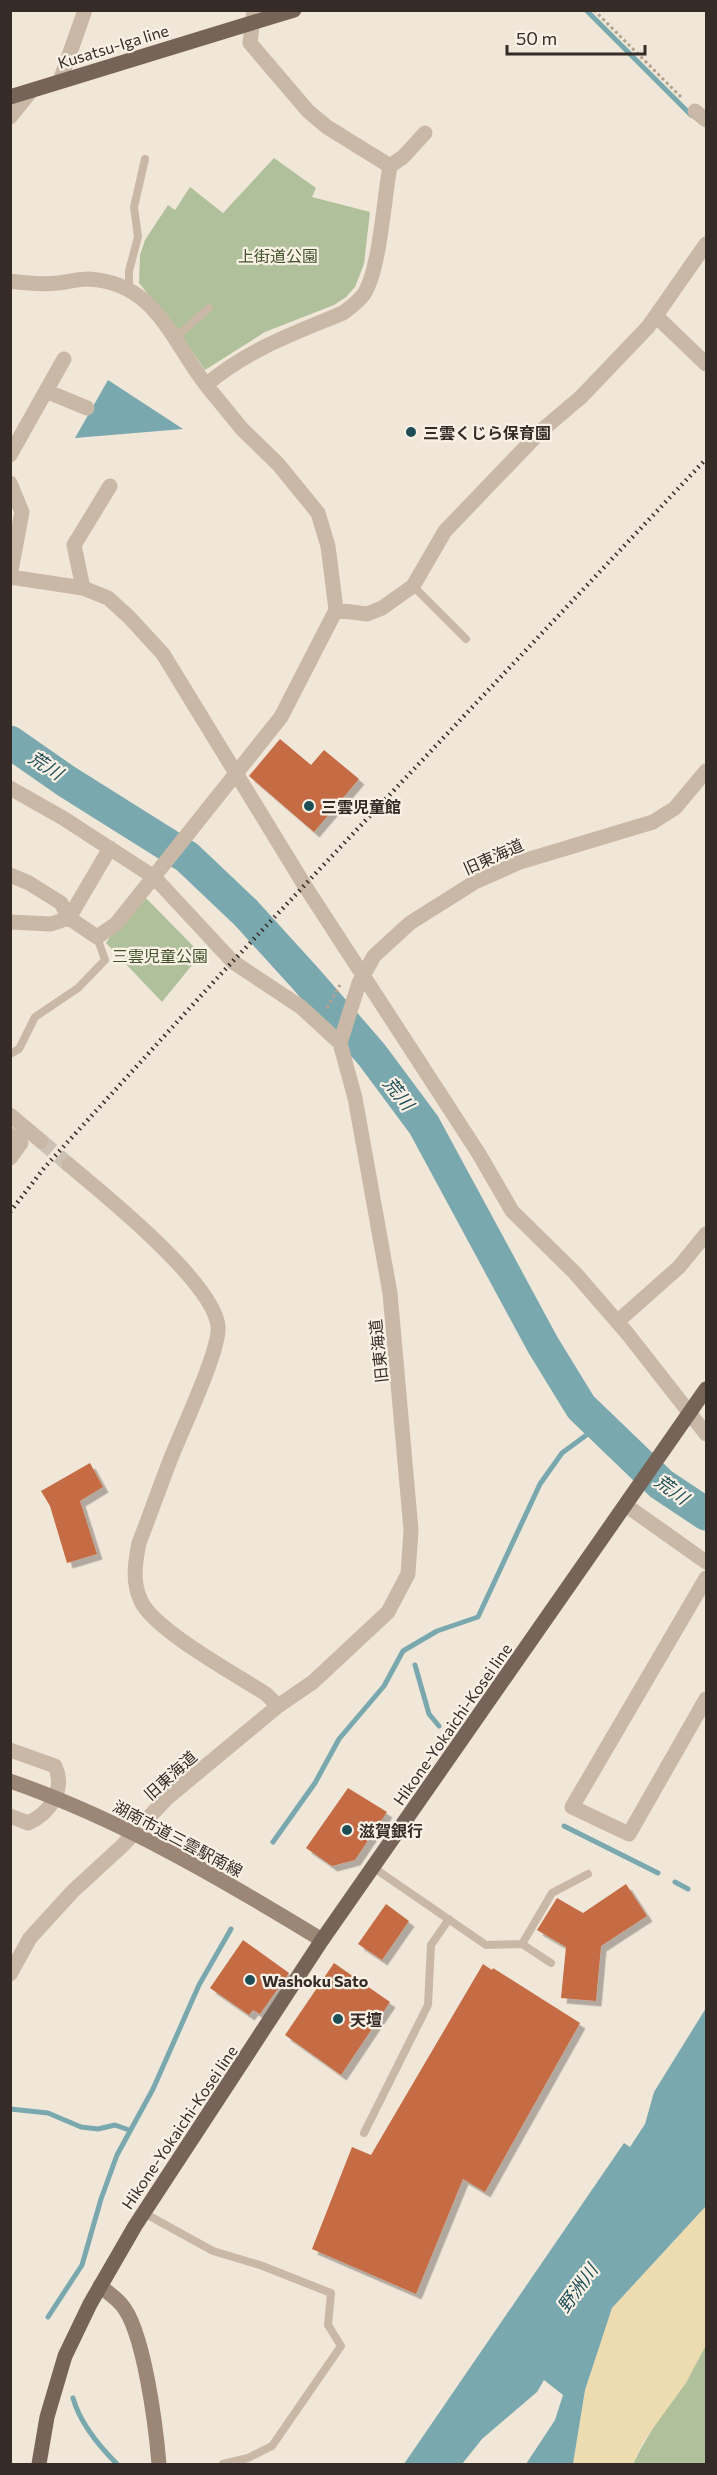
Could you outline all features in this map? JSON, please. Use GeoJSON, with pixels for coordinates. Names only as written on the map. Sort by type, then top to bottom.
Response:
{"type":"FeatureCollection","features":[{"type":"Feature","properties":{"kind":"main road","name":"Kusatsu-Iga line"},"geometry":{"type":"LineString","coordinates":[[10,97],[253,17],[294,10]]}},
{"type":"Feature","properties":{"kind":"main road","name":"Hikone-Yokaichi-Kosei line"},"geometry":{"type":"LineString","coordinates":[[39,2464],[47,2417],[65,2356],[100,2286],[144,2212],[322,1940],[643,1484],[706,1389]]}},
{"type":"Feature","properties":{"kind":"street"},"geometry":{"type":"LineString","coordinates":[[60,81],[85,10]]}},
{"type":"Feature","properties":{"kind":"street"},"geometry":{"type":"LineString","coordinates":[[253,17],[249,44],[308,111],[327,127],[390,166]]}},
{"type":"Feature","properties":{"kind":"street"},"geometry":{"type":"LineString","coordinates":[[10,117],[31,91]]}},
{"type":"Feature","properties":{"kind":"street"},"geometry":{"type":"LineString","coordinates":[[207,385],[225,369],[262,346],[343,313],[355,304],[364,293],[371,275],[390,166],[425,133]]}},
{"type":"Feature","properties":{"kind":"street"},"geometry":{"type":"LineString","coordinates":[[336,610],[367,614],[382,608],[413,586],[445,531],[541,431],[581,397],[656,316],[706,244]]}},
{"type":"Feature","properties":{"kind":"street"},"geometry":{"type":"LineString","coordinates":[[10,281],[54,283],[85,279],[105,280],[129,290],[154,309],[207,385],[242,429],[278,464],[318,513],[328,546],[336,610],[282,717],[116,924],[97,937],[69,918],[61,903],[29,883],[10,875]]}},
{"type":"Feature","properties":{"kind":"street"},"geometry":{"type":"LineString","coordinates":[[656,316],[706,364]]}},
{"type":"Feature","properties":{"kind":"street"},"geometry":{"type":"LineString","coordinates":[[10,454],[64,359]]}},
{"type":"Feature","properties":{"kind":"street"},"geometry":{"type":"LineString","coordinates":[[46,391],[87,408]]}},
{"type":"Feature","properties":{"kind":"street"},"geometry":{"type":"LineString","coordinates":[[10,483],[22,512],[10,576],[83,588],[108,598],[163,654],[237,771],[361,979],[479,1154],[512,1211],[575,1273],[706,1434]]}},
{"type":"Feature","properties":{"kind":"street"},"geometry":{"type":"LineString","coordinates":[[83,588],[74,545],[110,486]]}},
{"type":"Feature","properties":{"kind":"street","name":"旧東海道"},"geometry":{"type":"LineString","coordinates":[[12,1966],[30,1938],[166,1799],[278,1706],[314,1682],[388,1612],[408,1574],[411,1530],[390,1293],[355,1098],[340,1043],[361,979],[374,956],[410,923],[445,899],[520,862],[653,822],[675,808],[706,771]]}},
{"type":"Feature","properties":{"kind":"street"},"geometry":{"type":"LineString","coordinates":[[10,788],[110,848],[157,872],[233,962],[301,1007],[340,1043]]}},
{"type":"Feature","properties":{"kind":"street"},"geometry":{"type":"LineString","coordinates":[[10,922],[51,924],[69,918],[110,848]]}},
{"type":"Feature","properties":{"kind":"street"},"geometry":{"type":"LineString","coordinates":[[10,1115],[41,1141]]}},
{"type":"Feature","properties":{"kind":"street"},"geometry":{"type":"LineString","coordinates":[[10,1135],[21,1143],[10,1158]]}},
{"type":"Feature","properties":{"kind":"street"},"geometry":{"type":"LineString","coordinates":[[69,1165],[126,1213],[201,1289],[215,1311],[219,1329],[204,1377],[139,1543],[134,1567],[141,1602],[150,1615],[169,1630],[266,1694],[278,1706]]}},
{"type":"Feature","properties":{"kind":"street"},"geometry":{"type":"LineString","coordinates":[[617,1322],[679,1267],[706,1234]]}},
{"type":"Feature","properties":{"kind":"street"},"geometry":{"type":"LineString","coordinates":[[627,1506],[706,1562]]}},
{"type":"Feature","properties":{"kind":"street"},"geometry":{"type":"LineString","coordinates":[[706,1578],[572,1807],[629,1834],[706,1699]]}},
{"type":"Feature","properties":{"kind":"street"},"geometry":{"type":"LineString","coordinates":[[10,1750],[55,1766],[58,1778],[55,1798],[44,1816],[28,1823],[10,1816]]}},
{"type":"Feature","properties":{"kind":"street","name":"湖南市道三雲駅南線"},"geometry":{"type":"LineString","coordinates":[[10,1781],[135,1832],[203,1868],[322,1940]]}},
{"type":"Feature","properties":{"kind":"street"},"geometry":{"type":"LineString","coordinates":[[100,2286],[122,2305],[132,2322],[148,2387],[159,2464]]}},
{"type":"Feature","properties":{"kind":"lane"},"geometry":{"type":"LineString","coordinates":[[129,290],[129,271],[138,237],[134,207],[145,159]]}},
{"type":"Feature","properties":{"kind":"lane"},"geometry":{"type":"LineString","coordinates":[[175,338],[210,308]]}},
{"type":"Feature","properties":{"kind":"lane"},"geometry":{"type":"LineString","coordinates":[[413,586],[466,639]]}},
{"type":"Feature","properties":{"kind":"lane"},"geometry":{"type":"LineString","coordinates":[[10,1054],[19,1049],[35,1017],[78,988],[105,960],[97,937]]}},
{"type":"Feature","properties":{"kind":"lane"},"geometry":{"type":"LineString","coordinates":[[374,1868],[486,1945],[522,1944],[551,1963]]}},
{"type":"Feature","properties":{"kind":"lane"},"geometry":{"type":"LineString","coordinates":[[522,1944],[552,1893],[588,1874]]}},
{"type":"Feature","properties":{"kind":"lane"},"geometry":{"type":"LineString","coordinates":[[364,2133],[428,2006],[431,1945],[449,1919]]}},
{"type":"Feature","properties":{"kind":"lane"},"geometry":{"type":"LineString","coordinates":[[144,2212],[213,2251],[260,2265],[332,2293],[328,2325],[340,2346],[272,2445],[248,2458],[223,2464]]}},
{"type":"Feature","properties":{"kind":"path"},"geometry":{"type":"LineString","coordinates":[[594,10],[701,116]]}},
{"type":"Feature","properties":{"kind":"path"},"geometry":{"type":"LineString","coordinates":[[323,1016],[344,977]]}},
{"type":"Feature","properties":{"kind":"green space","name":"上街道公園"},"geometry":{"type":"Polygon","coordinates":[[[274,158],[316,188],[312,197],[370,212],[364,264],[355,287],[334,305],[265,332],[205,370],[178,331],[139,283],[140,255],[145,240],[168,205],[175,210],[190,187],[223,213],[274,158]]]}},
{"type":"Feature","properties":{"kind":"green space","name":"三雲児童公園"},"geometry":{"type":"Polygon","coordinates":[[[141,893],[201,954],[162,1002],[106,943],[141,893]]]}},
{"type":"Feature","properties":{"kind":"green space"},"geometry":{"type":"Polygon","coordinates":[[[706,2345],[706,2464],[633,2464],[650,2433],[706,2345]]]}},
{"type":"Feature","properties":{"kind":"sand"},"geometry":{"type":"Polygon","coordinates":[[[706,2206],[706,2345],[686,2383],[643,2442],[633,2464],[573,2464],[585,2390],[612,2308],[706,2206]]]}},
{"type":"Feature","properties":{"kind":"water"},"geometry":{"type":"Polygon","coordinates":[[[108,380],[183,429],[75,438],[108,380]]]}},
{"type":"Feature","properties":{"kind":"water","name":"野洲川"},"geometry":{"type":"Polygon","coordinates":[[[706,2008],[706,2206],[612,2308],[585,2390],[573,2464],[526,2464],[555,2420],[563,2395],[544,2380],[537,2392],[482,2439],[462,2464],[404,2464],[624,2143],[630,2147],[645,2124],[654,2092],[706,2008]]]}},
{"type":"Feature","properties":{"kind":"building","name":"三雲児童館"},"geometry":{"type":"Polygon","coordinates":[[[280,739],[311,765],[324,750],[359,779],[314,832],[249,776],[280,739]]]}},
{"type":"Feature","properties":{"kind":"building"},"geometry":{"type":"Polygon","coordinates":[[[90,1463],[103,1487],[80,1501],[97,1554],[67,1563],[50,1506],[41,1491],[90,1463]]]}},
{"type":"Feature","properties":{"kind":"building","name":"滋賀銀行"},"geometry":{"type":"Polygon","coordinates":[[[348,1788],[387,1812],[355,1860],[332,1866],[306,1848],[348,1788]]]}},
{"type":"Feature","properties":{"kind":"building"},"geometry":{"type":"Polygon","coordinates":[[[626,1884],[647,1916],[601,1946],[596,2001],[561,1998],[566,1947],[537,1930],[557,1898],[583,1913],[626,1884]]]}},
{"type":"Feature","properties":{"kind":"building"},"geometry":{"type":"Polygon","coordinates":[[[386,1904],[409,1921],[382,1960],[358,1944],[386,1904]]]}},
{"type":"Feature","properties":{"kind":"building","name":"Washoku Sato"},"geometry":{"type":"Polygon","coordinates":[[[243,1940],[289,1973],[260,2014],[253,2010],[249,2015],[210,1988],[243,1940]]]}},
{"type":"Feature","properties":{"kind":"building","name":"天壇"},"geometry":{"type":"Polygon","coordinates":[[[334,1963],[390,2002],[341,2075],[285,2035],[334,1963]]]}},
{"type":"Feature","properties":{"kind":"building"},"geometry":{"type":"Polygon","coordinates":[[[483,1964],[580,2023],[485,2192],[463,2179],[416,2294],[312,2249],[352,2147],[371,2155],[483,1964]]]}},
{"type":"Feature","properties":{"kind":"waterway"},"geometry":{"type":"LineString","coordinates":[[586,10],[691,115]]}},
{"type":"Feature","properties":{"kind":"waterway","name":"荒川"},"geometry":{"type":"LineString","coordinates":[[10,742],[66,781],[187,857],[246,913],[306,979],[372,1055],[424,1125],[543,1345],[581,1407],[661,1484],[706,1514]]}},
{"type":"Feature","properties":{"kind":"waterway"},"geometry":{"type":"LineString","coordinates":[[273,1842],[315,1783],[339,1739],[384,1686],[403,1651],[437,1631],[478,1617],[540,1484],[562,1453],[600,1425]]}},
{"type":"Feature","properties":{"kind":"waterway"},"geometry":{"type":"LineString","coordinates":[[415,1665],[429,1714],[439,1726]]}},
{"type":"Feature","properties":{"kind":"waterway"},"geometry":{"type":"LineString","coordinates":[[564,1826],[658,1873]]}},
{"type":"Feature","properties":{"kind":"waterway"},"geometry":{"type":"LineString","coordinates":[[675,1882],[688,1889]]}},
{"type":"Feature","properties":{"kind":"waterway"},"geometry":{"type":"LineString","coordinates":[[48,2317],[82,2265],[101,2199],[117,2155],[153,2089],[199,1985],[231,1929]]}},
{"type":"Feature","properties":{"kind":"waterway"},"geometry":{"type":"LineString","coordinates":[[10,2109],[48,2113],[81,2127],[98,2129],[115,2125],[129,2130]]}},
{"type":"Feature","properties":{"kind":"waterway"},"geometry":{"type":"LineString","coordinates":[[73,2398],[91,2434],[117,2464]]}},
{"type":"Feature","properties":{"kind":"tunnel"},"geometry":{"type":"LineString","coordinates":[[41,1141],[69,1165]]}},
{"type":"Feature","properties":{"kind":"railway"},"geometry":{"type":"LineString","coordinates":[[10,1212],[44,1168],[219,976],[706,459]]}},
{"type":"Feature","properties":{"kind":"place","name":"三雲くじら保育園"},"geometry":{"type":"Point","coordinates":[411,432]}},
{"type":"Feature","properties":{"kind":"place","name":"三雲児童館"},"geometry":{"type":"Point","coordinates":[309,806]}},
{"type":"Feature","properties":{"kind":"place","name":"滋賀銀行"},"geometry":{"type":"Point","coordinates":[347,1830]}},
{"type":"Feature","properties":{"kind":"place","name":"Washoku Sato"},"geometry":{"type":"Point","coordinates":[250,1980]}},
{"type":"Feature","properties":{"kind":"place","name":"天壇"},"geometry":{"type":"Point","coordinates":[338,2019]}}]}
